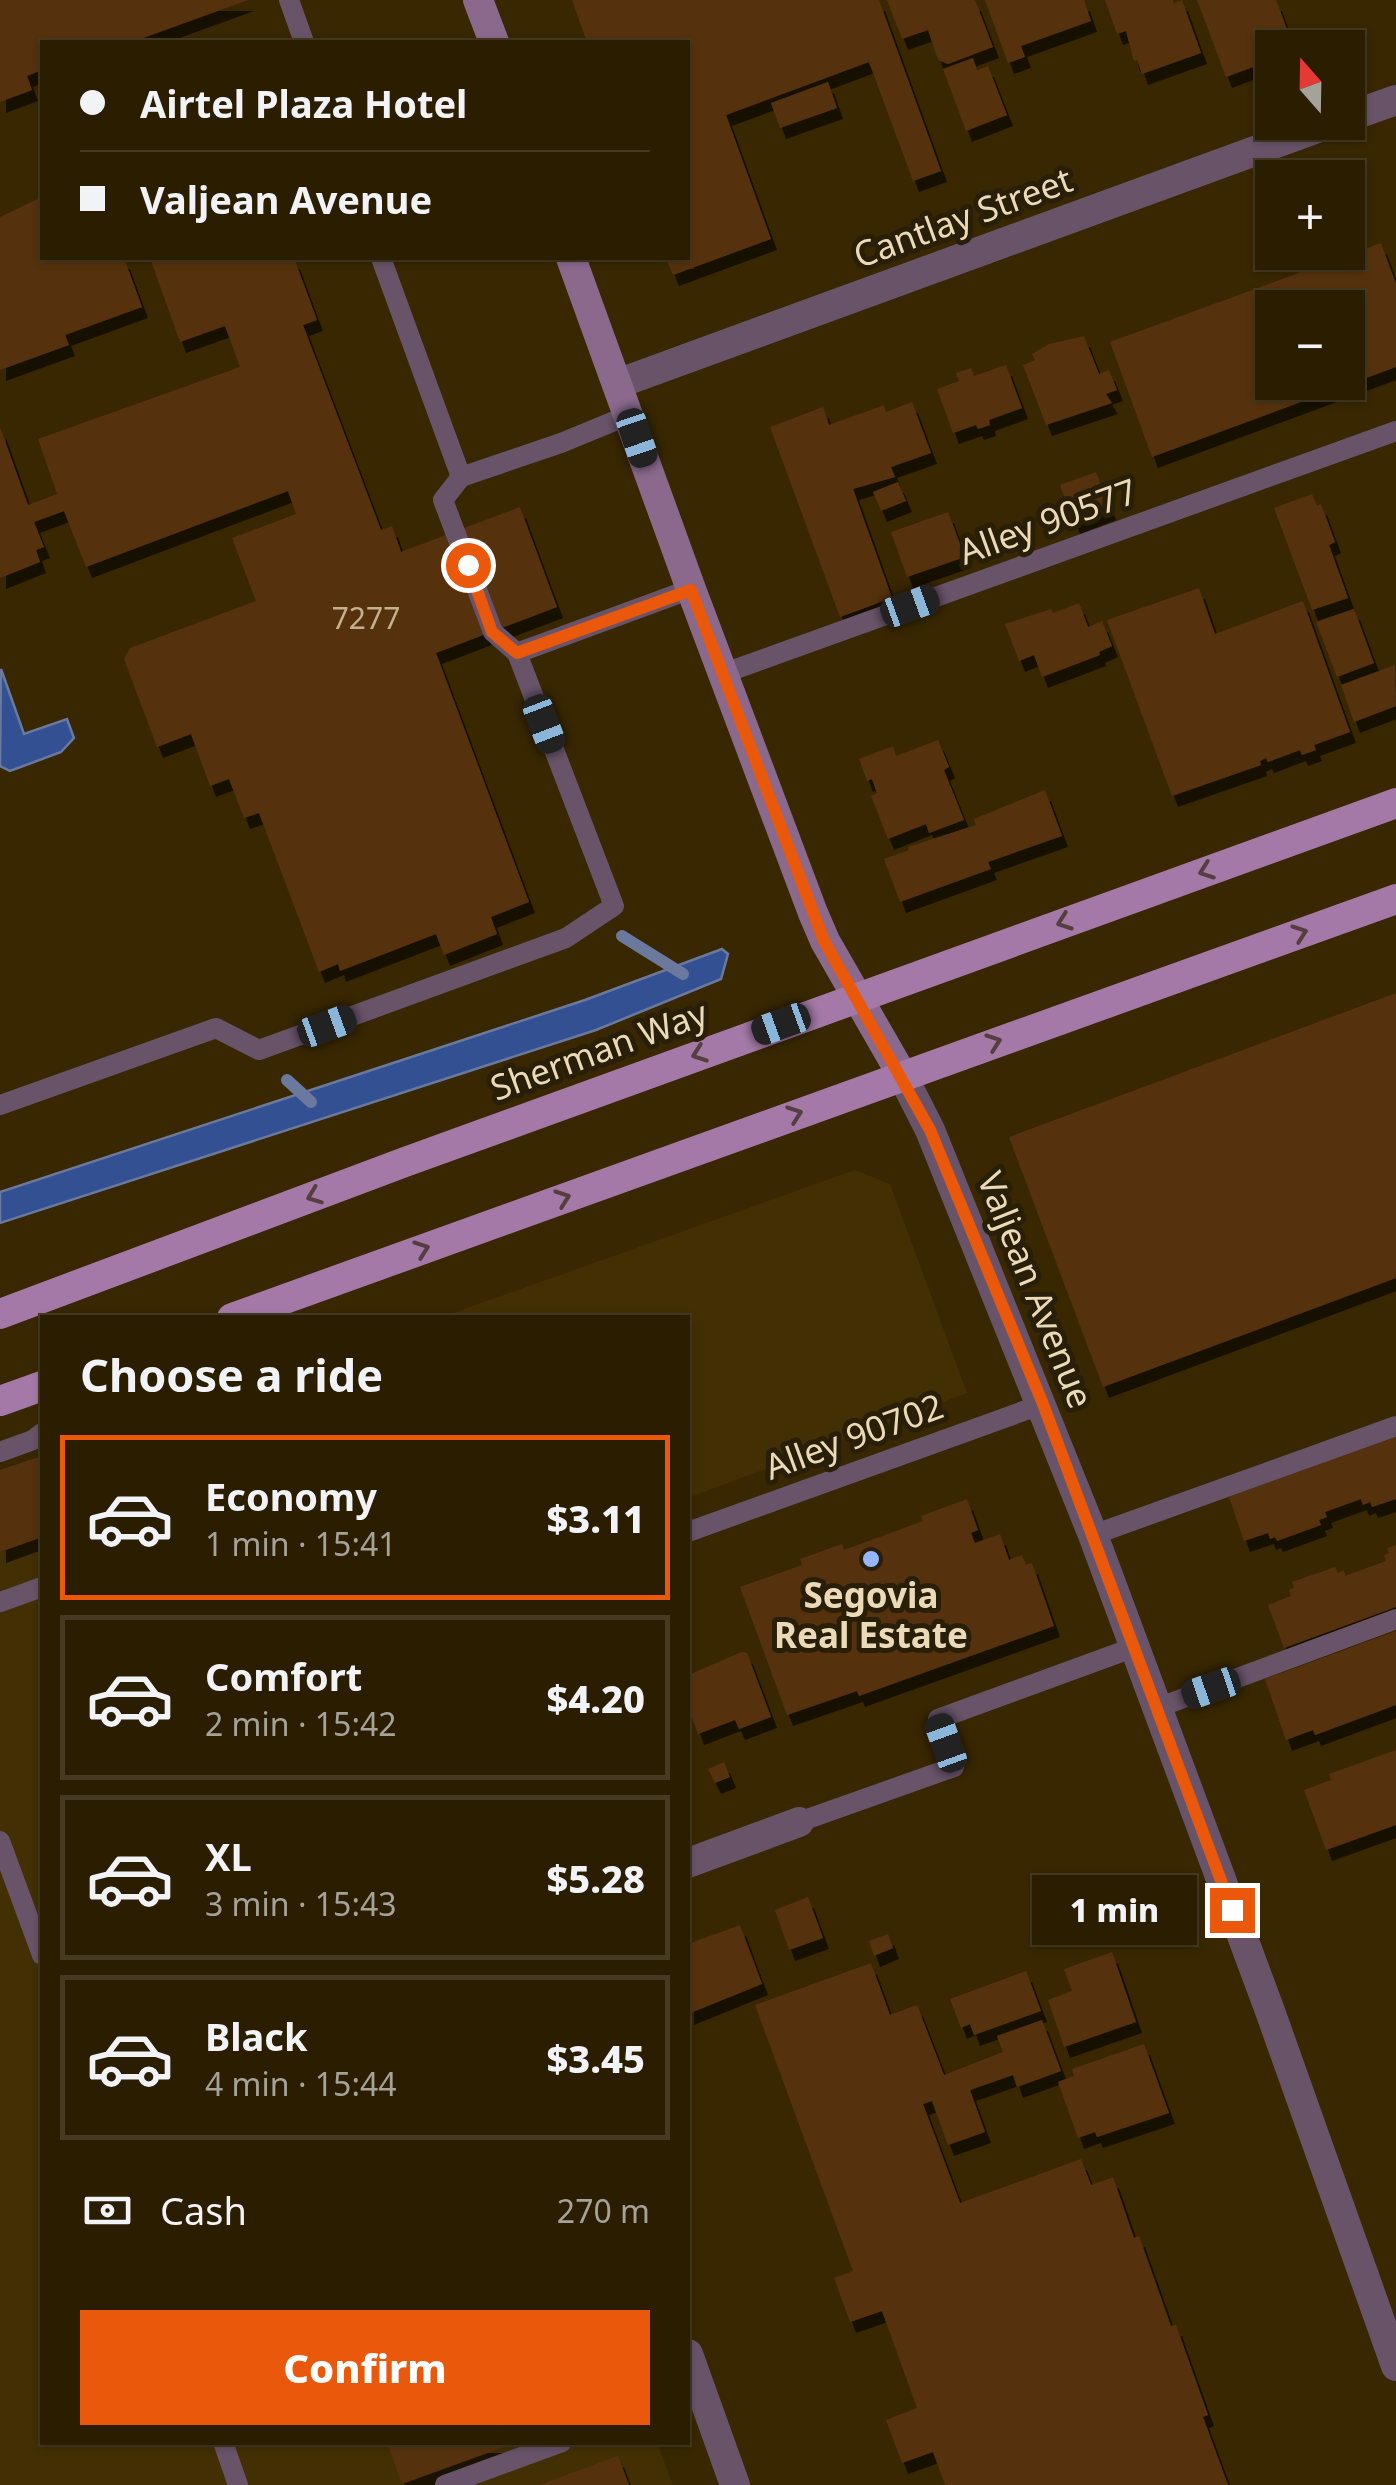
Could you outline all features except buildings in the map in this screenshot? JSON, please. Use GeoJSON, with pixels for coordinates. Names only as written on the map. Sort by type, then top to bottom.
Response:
{"type":"FeatureCollection","features":[{"type":"Feature","properties":{"kind":"main road"},"geometry":{"type":"LineString","coordinates":[[478,0],[493,40]]}},
{"type":"Feature","properties":{"kind":"main road","name":"Valjean Avenue"},"geometry":{"type":"LineString","coordinates":[[572,260],[824,941],[902,1075]]}},
{"type":"Feature","properties":{"kind":"main road","name":"Sherman Way"},"geometry":{"type":"LineString","coordinates":[[0,1314],[857,996],[1396,802]]}},
{"type":"Feature","properties":{"kind":"main road"},"geometry":{"type":"LineString","coordinates":[[240,1315],[1396,899]]}},
{"type":"Feature","properties":{"kind":"main road"},"geometry":{"type":"LineString","coordinates":[[0,1401],[40,1387]]}},
{"type":"Feature","properties":{"kind":"street"},"geometry":{"type":"LineString","coordinates":[[1365,112],[1396,100]]}},
{"type":"Feature","properties":{"kind":"street","name":"Cantlay Street"},"geometry":{"type":"LineString","coordinates":[[617,384],[1285,140]]}},
{"type":"Feature","properties":{"kind":"street","name":"Valjean Avenue"},"geometry":{"type":"LineString","coordinates":[[902,1075],[930,1130],[1043,1404],[1270,2011],[1396,2366]]}},
{"type":"Feature","properties":{"kind":"street"},"geometry":{"type":"LineString","coordinates":[[690,1862],[800,1822]]}},
{"type":"Feature","properties":{"kind":"street"},"geometry":{"type":"LineString","coordinates":[[690,2367],[694,2394],[735,2485]]}},
{"type":"Feature","properties":{"kind":"lane"},"geometry":{"type":"LineString","coordinates":[[288,0],[303,40]]}},
{"type":"Feature","properties":{"kind":"lane"},"geometry":{"type":"LineString","coordinates":[[382,260],[461,478]]}},
{"type":"Feature","properties":{"kind":"lane"},"geometry":{"type":"LineString","coordinates":[[0,1105],[216,1028],[259,1050],[566,938],[614,906],[517,653],[492,632],[443,500],[461,478],[629,416]]}},
{"type":"Feature","properties":{"kind":"lane","name":"Alley 90577"},"geometry":{"type":"LineString","coordinates":[[722,674],[1396,431]]}},
{"type":"Feature","properties":{"kind":"lane"},"geometry":{"type":"LineString","coordinates":[[517,653],[691,590]]}},
{"type":"Feature","properties":{"kind":"lane","name":"Alley 90702"},"geometry":{"type":"LineString","coordinates":[[690,1531],[1043,1404]]}},
{"type":"Feature","properties":{"kind":"lane"},"geometry":{"type":"LineString","coordinates":[[1093,1536],[1396,1426]]}},
{"type":"Feature","properties":{"kind":"lane"},"geometry":{"type":"LineString","coordinates":[[0,1452],[40,1435]]}},
{"type":"Feature","properties":{"kind":"lane"},"geometry":{"type":"LineString","coordinates":[[0,1602],[40,1588]]}},
{"type":"Feature","properties":{"kind":"lane"},"geometry":{"type":"LineString","coordinates":[[1157,1708],[1396,1619]]}},
{"type":"Feature","properties":{"kind":"lane"},"geometry":{"type":"LineString","coordinates":[[800,1822],[954,1767],[938,1719],[1134,1647]]}},
{"type":"Feature","properties":{"kind":"lane"},"geometry":{"type":"LineString","coordinates":[[0,1840],[40,1950]]}},
{"type":"Feature","properties":{"kind":"lane"},"geometry":{"type":"LineString","coordinates":[[224,2445],[238,2485]]}},
{"type":"Feature","properties":{"kind":"lane"},"geometry":{"type":"LineString","coordinates":[[445,2485],[554,2445]]}},
{"type":"Feature","properties":{"kind":"shaded area"},"geometry":{"type":"Polygon","coordinates":[[[855,1170],[890,1184],[967,1393],[690,1497],[690,1315],[448,1315],[855,1170]]]}},
{"type":"Feature","properties":{"kind":"shaded area"},"geometry":{"type":"Polygon","coordinates":[[[40,1461],[40,2445],[658,2445],[673,2485],[0,2485],[0,1475],[40,1461]]]}},
{"type":"Feature","properties":{"kind":"water"},"geometry":{"type":"Polygon","coordinates":[[[1,669],[24,734],[67,719],[74,738],[61,752],[10,771],[0,766],[1,669]]]}},
{"type":"Feature","properties":{"kind":"water"},"geometry":{"type":"Polygon","coordinates":[[[722,949],[728,954],[721,979],[596,1030],[0,1223],[0,1192],[585,1000],[722,949]]]}},
{"type":"Feature","properties":{"kind":"waterway"},"geometry":{"type":"LineString","coordinates":[[622,936],[683,974]]}},
{"type":"Feature","properties":{"kind":"waterway"},"geometry":{"type":"LineString","coordinates":[[287,1080],[311,1102]]}},
{"type":"Feature","properties":{"kind":"place","name":"Segovia Real Estate"},"geometry":{"type":"Point","coordinates":[871,1559]}},
{"type":"Feature","properties":{"kind":"route"},"geometry":{"type":"LineString","coordinates":[[468,565],[492,632],[517,653],[691,590],[824,941],[930,1130],[1043,1404],[1232,1910]]}}]}
